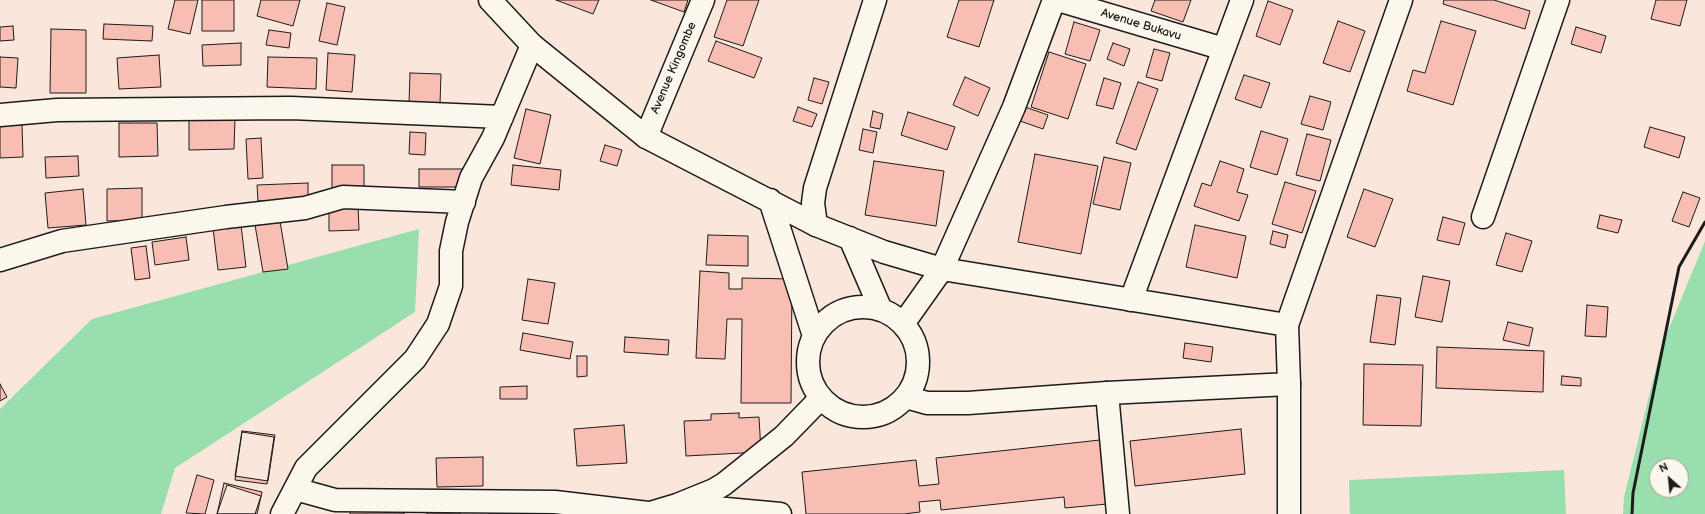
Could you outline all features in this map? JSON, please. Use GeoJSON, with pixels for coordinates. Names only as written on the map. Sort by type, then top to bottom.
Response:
{"type":"FeatureCollection","features":[{"type":"Feature","properties":{"kind":"street"},"geometry":{"type":"LineString","coordinates":[[489,0],[532,45],[646,137],[816,225],[884,252],[942,269],[1287,325]]}},
{"type":"Feature","properties":{"kind":"street","name":"Avenue Kingombe"},"geometry":{"type":"LineString","coordinates":[[646,137],[703,0]]}},
{"type":"Feature","properties":{"kind":"street"},"geometry":{"type":"LineString","coordinates":[[816,225],[813,203],[814,188],[875,0]]}},
{"type":"Feature","properties":{"kind":"street"},"geometry":{"type":"LineString","coordinates":[[904,324],[942,269],[1014,107],[1054,0]]}},
{"type":"Feature","properties":{"kind":"street","name":"Avenue Bukavu"},"geometry":{"type":"LineString","coordinates":[[1058,0],[1224,49]]}},
{"type":"Feature","properties":{"kind":"street"},"geometry":{"type":"LineString","coordinates":[[1131,300],[1242,0]]}},
{"type":"Feature","properties":{"kind":"street"},"geometry":{"type":"LineString","coordinates":[[1288,514],[1289,384],[1287,325],[1401,0]]}},
{"type":"Feature","properties":{"kind":"street"},"geometry":{"type":"LineString","coordinates":[[1484,217],[1558,0]]}},
{"type":"Feature","properties":{"kind":"street"},"geometry":{"type":"LineString","coordinates":[[282,514],[306,468],[416,359],[438,324],[451,286],[452,251],[471,178],[502,117],[532,45]]}},
{"type":"Feature","properties":{"kind":"street"},"geometry":{"type":"LineString","coordinates":[[0,115],[57,110],[291,108],[502,117]]}},
{"type":"Feature","properties":{"kind":"street"},"geometry":{"type":"LineString","coordinates":[[0,260],[62,240],[226,217],[305,208],[343,197],[464,202]]}},
{"type":"Feature","properties":{"kind":"street"},"geometry":{"type":"LineString","coordinates":[[770,200],[814,336]]}},
{"type":"Feature","properties":{"kind":"street"},"geometry":{"type":"LineString","coordinates":[[850,238],[881,310]]}},
{"type":"Feature","properties":{"kind":"street"},"geometry":{"type":"LineString","coordinates":[[855,307],[868,307],[881,310],[893,315],[904,324],[912,334],[916,346],[918,373],[906,397],[896,406],[885,412],[865,417],[855,417],[841,412],[821,398],[813,387],[807,362],[809,349],[814,336],[821,325],[842,310],[855,307]]}},
{"type":"Feature","properties":{"kind":"street"},"geometry":{"type":"LineString","coordinates":[[906,397],[927,403],[946,403],[1107,392],[1289,384]]}},
{"type":"Feature","properties":{"kind":"street"},"geometry":{"type":"LineString","coordinates":[[1107,392],[1118,514]]}},
{"type":"Feature","properties":{"kind":"street"},"geometry":{"type":"LineString","coordinates":[[295,489],[335,500],[555,502],[647,514],[714,490],[724,484],[784,436],[821,398]]}},
{"type":"Feature","properties":{"kind":"street"},"geometry":{"type":"LineString","coordinates":[[678,504],[780,514]]}},
{"type":"Feature","properties":{"kind":"green space"},"geometry":{"type":"Polygon","coordinates":[[[419,229],[415,312],[175,468],[161,514],[0,514],[0,409],[92,319],[419,229]]]}},
{"type":"Feature","properties":{"kind":"green space"},"geometry":{"type":"Polygon","coordinates":[[[1705,241],[1705,514],[1623,514],[1624,497],[1661,348],[1705,241]]]}},
{"type":"Feature","properties":{"kind":"green space"},"geometry":{"type":"Polygon","coordinates":[[[1564,470],[1566,514],[1350,514],[1349,480],[1564,470]]]}},
{"type":"Feature","properties":{"kind":"building"},"geometry":{"type":"Polygon","coordinates":[[[175,0],[198,0],[190,34],[168,29],[175,0]]]}},
{"type":"Feature","properties":{"kind":"building"},"geometry":{"type":"Polygon","coordinates":[[[202,0],[234,0],[234,31],[202,31],[202,0]]]}},
{"type":"Feature","properties":{"kind":"building"},"geometry":{"type":"Polygon","coordinates":[[[261,0],[300,0],[293,26],[257,16],[261,0]]]}},
{"type":"Feature","properties":{"kind":"building"},"geometry":{"type":"Polygon","coordinates":[[[556,0],[599,0],[593,14],[556,0]]]}},
{"type":"Feature","properties":{"kind":"building"},"geometry":{"type":"Polygon","coordinates":[[[651,0],[688,0],[684,12],[651,0]]]}},
{"type":"Feature","properties":{"kind":"building"},"geometry":{"type":"Polygon","coordinates":[[[727,0],[759,0],[743,46],[714,37],[727,0]]]}},
{"type":"Feature","properties":{"kind":"building"},"geometry":{"type":"Polygon","coordinates":[[[959,0],[994,0],[979,47],[947,37],[959,0]]]}},
{"type":"Feature","properties":{"kind":"building"},"geometry":{"type":"Polygon","coordinates":[[[1155,0],[1191,0],[1183,22],[1151,11],[1155,0]]]}},
{"type":"Feature","properties":{"kind":"building"},"geometry":{"type":"Polygon","coordinates":[[[1444,0],[1494,0],[1530,11],[1525,29],[1443,4],[1444,0]]]}},
{"type":"Feature","properties":{"kind":"building"},"geometry":{"type":"Polygon","coordinates":[[[1656,0],[1687,0],[1680,26],[1651,19],[1656,0]]]}},
{"type":"Feature","properties":{"kind":"building"},"geometry":{"type":"Polygon","coordinates":[[[1268,1],[1293,10],[1280,45],[1256,36],[1268,1]]]}},
{"type":"Feature","properties":{"kind":"building"},"geometry":{"type":"Polygon","coordinates":[[[327,3],[345,7],[337,45],[319,41],[327,3]]]}},
{"type":"Feature","properties":{"kind":"building"},"geometry":{"type":"Polygon","coordinates":[[[1338,21],[1365,31],[1350,72],[1323,63],[1338,21]]]}},
{"type":"Feature","properties":{"kind":"building"},"geometry":{"type":"Polygon","coordinates":[[[1441,21],[1476,31],[1453,105],[1407,91],[1413,70],[1425,73],[1441,21]]]}},
{"type":"Feature","properties":{"kind":"building"},"geometry":{"type":"Polygon","coordinates":[[[1074,22],[1100,30],[1090,61],[1065,54],[1074,22]]]}},
{"type":"Feature","properties":{"kind":"building"},"geometry":{"type":"Polygon","coordinates":[[[104,24],[153,26],[152,41],[103,39],[104,24]]]}},
{"type":"Feature","properties":{"kind":"building"},"geometry":{"type":"Polygon","coordinates":[[[13,26],[14,40],[0,41],[0,27],[13,26]]]}},
{"type":"Feature","properties":{"kind":"building"},"geometry":{"type":"Polygon","coordinates":[[[1576,27],[1606,36],[1601,53],[1571,44],[1576,27]]]}},
{"type":"Feature","properties":{"kind":"building"},"geometry":{"type":"Polygon","coordinates":[[[51,29],[86,30],[86,93],[50,93],[51,29]]]}},
{"type":"Feature","properties":{"kind":"building"},"geometry":{"type":"Polygon","coordinates":[[[269,30],[291,33],[289,48],[266,45],[269,30]]]}},
{"type":"Feature","properties":{"kind":"building"},"geometry":{"type":"Polygon","coordinates":[[[716,41],[762,58],[754,78],[708,61],[716,41]]]}},
{"type":"Feature","properties":{"kind":"building"},"geometry":{"type":"Polygon","coordinates":[[[241,43],[241,65],[203,66],[202,45],[241,43]]]}},
{"type":"Feature","properties":{"kind":"building"},"geometry":{"type":"Polygon","coordinates":[[[1113,43],[1130,49],[1124,66],[1107,59],[1113,43]]]}},
{"type":"Feature","properties":{"kind":"building"},"geometry":{"type":"Polygon","coordinates":[[[1154,49],[1170,53],[1162,81],[1146,77],[1154,49]]]}},
{"type":"Feature","properties":{"kind":"building"},"geometry":{"type":"Polygon","coordinates":[[[1049,52],[1086,64],[1068,119],[1031,107],[1049,52]]]}},
{"type":"Feature","properties":{"kind":"building"},"geometry":{"type":"Polygon","coordinates":[[[328,53],[355,55],[352,92],[326,90],[328,53]]]}},
{"type":"Feature","properties":{"kind":"building"},"geometry":{"type":"Polygon","coordinates":[[[159,55],[161,87],[119,89],[117,58],[159,55]]]}},
{"type":"Feature","properties":{"kind":"building"},"geometry":{"type":"Polygon","coordinates":[[[0,57],[18,58],[16,88],[0,87],[0,57]]]}},
{"type":"Feature","properties":{"kind":"building"},"geometry":{"type":"Polygon","coordinates":[[[268,57],[317,58],[316,89],[267,87],[268,57]]]}},
{"type":"Feature","properties":{"kind":"building"},"geometry":{"type":"Polygon","coordinates":[[[410,73],[441,74],[440,104],[409,103],[410,73]]]}},
{"type":"Feature","properties":{"kind":"building"},"geometry":{"type":"Polygon","coordinates":[[[1244,75],[1270,83],[1261,108],[1235,99],[1244,75]]]}},
{"type":"Feature","properties":{"kind":"building"},"geometry":{"type":"Polygon","coordinates":[[[965,77],[990,88],[978,116],[953,105],[965,77]]]}},
{"type":"Feature","properties":{"kind":"building"},"geometry":{"type":"Polygon","coordinates":[[[814,78],[829,82],[822,104],[808,100],[814,78]]]}},
{"type":"Feature","properties":{"kind":"building"},"geometry":{"type":"Polygon","coordinates":[[[1104,78],[1121,83],[1113,109],[1096,105],[1104,78]]]}},
{"type":"Feature","properties":{"kind":"building"},"geometry":{"type":"Polygon","coordinates":[[[1138,82],[1158,89],[1136,150],[1116,143],[1138,82]]]}},
{"type":"Feature","properties":{"kind":"building"},"geometry":{"type":"Polygon","coordinates":[[[1310,96],[1331,102],[1323,130],[1301,124],[1310,96]]]}},
{"type":"Feature","properties":{"kind":"building"},"geometry":{"type":"Polygon","coordinates":[[[798,107],[817,114],[812,127],[793,121],[798,107]]]}},
{"type":"Feature","properties":{"kind":"building"},"geometry":{"type":"Polygon","coordinates":[[[1025,107],[1048,115],[1043,129],[1020,121],[1025,107]]]}},
{"type":"Feature","properties":{"kind":"building"},"geometry":{"type":"Polygon","coordinates":[[[526,109],[551,115],[540,164],[514,158],[526,109]]]}},
{"type":"Feature","properties":{"kind":"building"},"geometry":{"type":"Polygon","coordinates":[[[873,111],[883,114],[880,129],[870,127],[873,111]]]}},
{"type":"Feature","properties":{"kind":"building"},"geometry":{"type":"Polygon","coordinates":[[[908,112],[955,127],[947,150],[901,135],[908,112]]]}},
{"type":"Feature","properties":{"kind":"building"},"geometry":{"type":"Polygon","coordinates":[[[189,116],[235,117],[234,149],[189,150],[189,116]]]}},
{"type":"Feature","properties":{"kind":"building"},"geometry":{"type":"Polygon","coordinates":[[[119,123],[157,123],[158,156],[119,157],[119,123]]]}},
{"type":"Feature","properties":{"kind":"building"},"geometry":{"type":"Polygon","coordinates":[[[22,125],[23,157],[0,158],[0,126],[22,125]]]}},
{"type":"Feature","properties":{"kind":"building"},"geometry":{"type":"Polygon","coordinates":[[[1650,127],[1685,137],[1679,158],[1644,147],[1650,127]]]}},
{"type":"Feature","properties":{"kind":"building"},"geometry":{"type":"Polygon","coordinates":[[[863,129],[877,132],[873,153],[859,150],[863,129]]]}},
{"type":"Feature","properties":{"kind":"building"},"geometry":{"type":"Polygon","coordinates":[[[1261,131],[1288,139],[1277,175],[1250,167],[1261,131]]]}},
{"type":"Feature","properties":{"kind":"building"},"geometry":{"type":"Polygon","coordinates":[[[410,132],[426,133],[425,155],[409,154],[410,132]]]}},
{"type":"Feature","properties":{"kind":"building"},"geometry":{"type":"Polygon","coordinates":[[[1307,134],[1331,140],[1320,181],[1296,175],[1307,134]]]}},
{"type":"Feature","properties":{"kind":"building"},"geometry":{"type":"Polygon","coordinates":[[[261,138],[263,178],[248,179],[246,139],[261,138]]]}},
{"type":"Feature","properties":{"kind":"building"},"geometry":{"type":"Polygon","coordinates":[[[605,145],[622,150],[617,166],[600,161],[605,145]]]}},
{"type":"Feature","properties":{"kind":"building"},"geometry":{"type":"Polygon","coordinates":[[[1035,154],[1098,166],[1081,254],[1018,242],[1035,154]]]}},
{"type":"Feature","properties":{"kind":"building"},"geometry":{"type":"Polygon","coordinates":[[[78,156],[79,176],[46,178],[45,157],[78,156]]]}},
{"type":"Feature","properties":{"kind":"building"},"geometry":{"type":"Polygon","coordinates":[[[1104,157],[1131,163],[1120,210],[1093,204],[1104,157]]]}},
{"type":"Feature","properties":{"kind":"building"},"geometry":{"type":"Polygon","coordinates":[[[874,161],[944,171],[936,226],[865,215],[874,161]]]}},
{"type":"Feature","properties":{"kind":"building"},"geometry":{"type":"Polygon","coordinates":[[[1220,161],[1244,169],[1237,192],[1248,195],[1239,221],[1194,206],[1202,183],[1211,186],[1220,161]]]}},
{"type":"Feature","properties":{"kind":"building"},"geometry":{"type":"Polygon","coordinates":[[[332,165],[364,165],[364,189],[332,189],[332,165]]]}},
{"type":"Feature","properties":{"kind":"building"},"geometry":{"type":"Polygon","coordinates":[[[513,165],[561,170],[559,190],[511,185],[513,165]]]}},
{"type":"Feature","properties":{"kind":"building"},"geometry":{"type":"Polygon","coordinates":[[[419,169],[464,169],[464,187],[419,187],[419,169]]]}},
{"type":"Feature","properties":{"kind":"building"},"geometry":{"type":"Polygon","coordinates":[[[1285,182],[1316,191],[1302,233],[1272,224],[1285,182]]]}},
{"type":"Feature","properties":{"kind":"building"},"geometry":{"type":"Polygon","coordinates":[[[308,183],[308,199],[258,201],[257,185],[308,183]]]}},
{"type":"Feature","properties":{"kind":"building"},"geometry":{"type":"Polygon","coordinates":[[[142,188],[142,220],[107,221],[107,189],[142,188]]]}},
{"type":"Feature","properties":{"kind":"building"},"geometry":{"type":"Polygon","coordinates":[[[83,189],[86,225],[48,228],[45,193],[83,189]]]}},
{"type":"Feature","properties":{"kind":"building"},"geometry":{"type":"Polygon","coordinates":[[[1364,189],[1393,199],[1375,247],[1347,237],[1364,189]]]}},
{"type":"Feature","properties":{"kind":"building"},"geometry":{"type":"Polygon","coordinates":[[[1683,192],[1700,198],[1689,227],[1672,221],[1683,192]]]}},
{"type":"Feature","properties":{"kind":"building"},"geometry":{"type":"Polygon","coordinates":[[[358,205],[359,230],[329,231],[329,207],[358,205]]]}},
{"type":"Feature","properties":{"kind":"building"},"geometry":{"type":"Polygon","coordinates":[[[1600,215],[1622,220],[1618,233],[1597,228],[1600,215]]]}},
{"type":"Feature","properties":{"kind":"building"},"geometry":{"type":"Polygon","coordinates":[[[1443,217],[1465,223],[1459,245],[1437,240],[1443,217]]]}},
{"type":"Feature","properties":{"kind":"building"},"geometry":{"type":"Polygon","coordinates":[[[280,221],[288,269],[263,272],[255,225],[280,221]]]}},
{"type":"Feature","properties":{"kind":"building"},"geometry":{"type":"Polygon","coordinates":[[[241,225],[246,267],[218,270],[213,228],[241,225]]]}},
{"type":"Feature","properties":{"kind":"building"},"geometry":{"type":"Polygon","coordinates":[[[1195,225],[1246,236],[1237,278],[1186,267],[1195,225]]]}},
{"type":"Feature","properties":{"kind":"building"},"geometry":{"type":"Polygon","coordinates":[[[1273,231],[1288,235],[1285,248],[1270,244],[1273,231]]]}},
{"type":"Feature","properties":{"kind":"building"},"geometry":{"type":"Polygon","coordinates":[[[1506,233],[1532,241],[1522,272],[1496,265],[1506,233]]]}},
{"type":"Feature","properties":{"kind":"building"},"geometry":{"type":"Polygon","coordinates":[[[708,235],[748,236],[748,266],[706,265],[708,235]]]}},
{"type":"Feature","properties":{"kind":"building"},"geometry":{"type":"Polygon","coordinates":[[[186,237],[189,260],[155,265],[152,242],[186,237]]]}},
{"type":"Feature","properties":{"kind":"building"},"geometry":{"type":"Polygon","coordinates":[[[146,246],[150,278],[135,280],[131,248],[146,246]]]}},
{"type":"Feature","properties":{"kind":"building"},"geometry":{"type":"Polygon","coordinates":[[[700,271],[729,273],[729,289],[742,289],[742,278],[792,279],[791,403],[741,403],[742,319],[727,319],[725,359],[696,358],[700,271]]]}},
{"type":"Feature","properties":{"kind":"building"},"geometry":{"type":"Polygon","coordinates":[[[1423,276],[1450,281],[1442,322],[1415,317],[1423,276]]]}},
{"type":"Feature","properties":{"kind":"building"},"geometry":{"type":"Polygon","coordinates":[[[528,279],[555,283],[548,324],[522,320],[528,279]]]}},
{"type":"Feature","properties":{"kind":"building"},"geometry":{"type":"Polygon","coordinates":[[[1377,295],[1401,298],[1395,345],[1370,342],[1377,295]]]}},
{"type":"Feature","properties":{"kind":"building"},"geometry":{"type":"Polygon","coordinates":[[[1587,305],[1608,307],[1606,337],[1585,336],[1587,305]]]}},
{"type":"Feature","properties":{"kind":"building"},"geometry":{"type":"Polygon","coordinates":[[[1508,322],[1533,328],[1529,346],[1503,340],[1508,322]]]}},
{"type":"Feature","properties":{"kind":"building"},"geometry":{"type":"Polygon","coordinates":[[[523,333],[573,342],[570,359],[520,350],[523,333]]]}},
{"type":"Feature","properties":{"kind":"building"},"geometry":{"type":"Polygon","coordinates":[[[625,337],[669,340],[668,355],[624,352],[625,337]]]}},
{"type":"Feature","properties":{"kind":"building"},"geometry":{"type":"Polygon","coordinates":[[[1185,343],[1213,347],[1211,362],[1183,358],[1185,343]]]}},
{"type":"Feature","properties":{"kind":"building"},"geometry":{"type":"Polygon","coordinates":[[[1437,347],[1544,351],[1543,392],[1436,388],[1437,347]]]}},
{"type":"Feature","properties":{"kind":"building"},"geometry":{"type":"Polygon","coordinates":[[[577,356],[587,356],[587,376],[577,377],[577,356]]]}},
{"type":"Feature","properties":{"kind":"building"},"geometry":{"type":"Polygon","coordinates":[[[1364,364],[1423,365],[1421,426],[1363,425],[1364,364]]]}},
{"type":"Feature","properties":{"kind":"building"},"geometry":{"type":"Polygon","coordinates":[[[1562,376],[1581,378],[1581,386],[1561,385],[1562,376]]]}},
{"type":"Feature","properties":{"kind":"building"},"geometry":{"type":"Polygon","coordinates":[[[0,384],[7,397],[0,401],[0,384]]]}},
{"type":"Feature","properties":{"kind":"building"},"geometry":{"type":"Polygon","coordinates":[[[527,386],[527,399],[500,399],[500,387],[527,386]]]}},
{"type":"Feature","properties":{"kind":"building"},"geometry":{"type":"Polygon","coordinates":[[[739,413],[739,418],[759,417],[761,452],[686,456],[684,421],[711,420],[711,414],[739,413]]]}},
{"type":"Feature","properties":{"kind":"building"},"geometry":{"type":"Polygon","coordinates":[[[624,425],[627,463],[577,466],[574,429],[624,425]]]}},
{"type":"Feature","properties":{"kind":"building"},"geometry":{"type":"Polygon","coordinates":[[[1241,429],[1245,474],[1135,486],[1130,441],[1241,429]]]}},
{"type":"Feature","properties":{"kind":"building"},"geometry":{"type":"Polygon","coordinates":[[[242,431],[275,435],[268,481],[235,476],[242,431]]]}},
{"type":"Feature","properties":{"kind":"building"},"geometry":{"type":"Polygon","coordinates":[[[242,432],[274,437],[267,484],[235,480],[242,432]]]}},
{"type":"Feature","properties":{"kind":"building"},"geometry":{"type":"Polygon","coordinates":[[[1100,440],[1107,504],[1065,508],[1064,497],[941,510],[940,500],[919,502],[920,512],[904,514],[806,514],[802,472],[916,460],[919,486],[939,484],[936,458],[1100,440]]]}},
{"type":"Feature","properties":{"kind":"building"},"geometry":{"type":"Polygon","coordinates":[[[483,457],[483,486],[437,487],[436,458],[483,457]]]}},
{"type":"Feature","properties":{"kind":"building"},"geometry":{"type":"Polygon","coordinates":[[[197,475],[214,480],[205,514],[186,513],[197,475]]]}},
{"type":"Feature","properties":{"kind":"building"},"geometry":{"type":"Polygon","coordinates":[[[224,483],[262,492],[257,514],[217,514],[224,483]]]}},
{"type":"Feature","properties":{"kind":"building"},"geometry":{"type":"Polygon","coordinates":[[[227,485],[261,496],[255,514],[217,514],[227,485]]]}},
{"type":"Feature","properties":{"kind":"building"},"geometry":{"type":"Polygon","coordinates":[[[460,505],[460,514],[427,514],[427,506],[460,505]]]}},
{"type":"Feature","properties":{"kind":"building"},"geometry":{"type":"Polygon","coordinates":[[[404,507],[404,514],[350,514],[350,509],[404,507]]]}},
{"type":"Feature","properties":{"kind":"railway"},"geometry":{"type":"LineString","coordinates":[[1632,514],[1633,493],[1679,267],[1705,222]]}}]}
